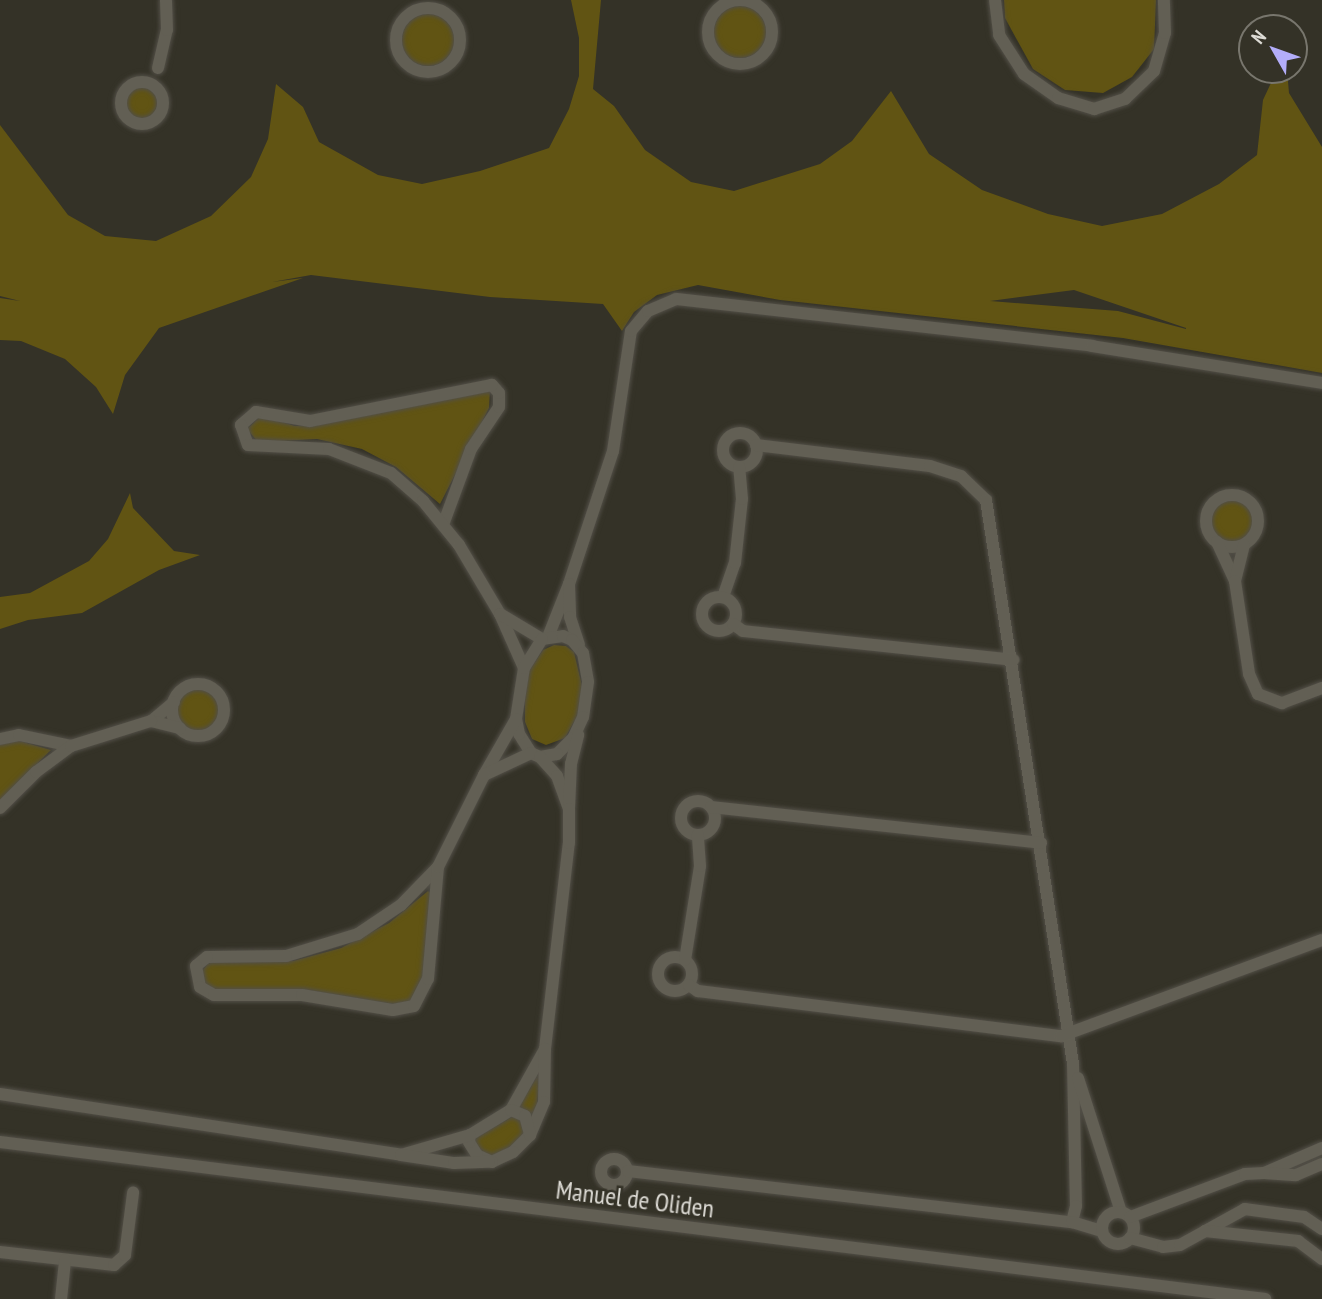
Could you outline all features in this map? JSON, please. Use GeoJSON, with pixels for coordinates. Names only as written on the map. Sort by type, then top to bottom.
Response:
{"type":"FeatureCollection","features":[{"type":"Feature","properties":{"kind":"street"},"geometry":{"type":"LineString","coordinates":[[158,68],[123,95],[122,109],[130,121],[144,124],[156,118],[163,106],[159,92],[158,68],[167,30],[166,0]]}},
{"type":"Feature","properties":{"kind":"street"},"geometry":{"type":"LineString","coordinates":[[406,16],[436,5],[456,25],[459,47],[448,66],[427,73],[406,65],[399,57],[396,35],[414,0]]}},
{"type":"Feature","properties":{"kind":"street"},"geometry":{"type":"LineString","coordinates":[[713,14],[739,0],[765,6],[770,21],[770,43],[756,60],[746,64],[725,61],[710,45],[707,34],[713,14],[721,0]]}},
{"type":"Feature","properties":{"kind":"street"},"geometry":{"type":"LineString","coordinates":[[995,0],[999,35],[1024,75],[1058,98],[1094,109],[1125,99],[1154,71],[1165,33],[1164,0]]}},
{"type":"Feature","properties":{"kind":"street"},"geometry":{"type":"LineString","coordinates":[[139,83],[159,92]]}},
{"type":"Feature","properties":{"kind":"street"},"geometry":{"type":"LineString","coordinates":[[569,809],[557,776],[535,755],[519,734],[516,719],[524,668],[545,638],[569,584],[613,451],[631,331],[648,311],[676,299],[1105,348],[1322,383]]}},
{"type":"Feature","properties":{"kind":"street"},"geometry":{"type":"LineString","coordinates":[[443,525],[471,449],[499,407],[499,393],[492,385],[310,421],[256,412],[241,425],[243,440],[256,448],[312,446],[378,465],[408,486],[443,525],[500,614],[524,668]]}},
{"type":"Feature","properties":{"kind":"street"},"geometry":{"type":"LineString","coordinates":[[739,467],[726,459],[725,442],[733,435],[744,433],[756,445],[930,466],[976,486],[992,514],[1073,1064],[1072,1222]]}},
{"type":"Feature","properties":{"kind":"street"},"geometry":{"type":"LineString","coordinates":[[739,467],[754,460],[756,445]]}},
{"type":"Feature","properties":{"kind":"street"},"geometry":{"type":"LineString","coordinates":[[723,597],[735,563],[742,499],[739,467]]}},
{"type":"Feature","properties":{"kind":"street"},"geometry":{"type":"LineString","coordinates":[[1235,581],[1244,545],[1256,532],[1258,514],[1239,496],[1222,498],[1209,510],[1207,527],[1226,554],[1235,581],[1249,674],[1258,694],[1282,703],[1322,688]]}},
{"type":"Feature","properties":{"kind":"street"},"geometry":{"type":"LineString","coordinates":[[1217,542],[1230,547],[1244,545]]}},
{"type":"Feature","properties":{"kind":"street"},"geometry":{"type":"LineString","coordinates":[[0,1094],[454,1163],[492,1162],[513,1152],[530,1135],[544,1102],[545,1049],[569,843],[571,764],[588,682],[570,617],[569,584]]}},
{"type":"Feature","properties":{"kind":"street"},"geometry":{"type":"LineString","coordinates":[[723,597],[707,602],[703,618],[718,631],[733,624]]}},
{"type":"Feature","properties":{"kind":"street"},"geometry":{"type":"LineString","coordinates":[[723,597],[735,608],[733,624]]}},
{"type":"Feature","properties":{"kind":"street"},"geometry":{"type":"LineString","coordinates":[[500,614],[545,638],[563,636],[579,645]]}},
{"type":"Feature","properties":{"kind":"street"},"geometry":{"type":"LineString","coordinates":[[733,624],[743,631],[1013,660]]}},
{"type":"Feature","properties":{"kind":"street"},"geometry":{"type":"LineString","coordinates":[[0,808],[36,772],[71,746],[151,721],[174,702],[185,688],[202,684],[218,692],[224,709],[213,732],[195,736],[180,728],[151,721]]}},
{"type":"Feature","properties":{"kind":"street"},"geometry":{"type":"LineString","coordinates":[[174,702],[173,716],[180,728]]}},
{"type":"Feature","properties":{"kind":"street"},"geometry":{"type":"LineString","coordinates":[[438,867],[428,979],[419,1000],[408,1008],[381,1009],[302,995],[214,995],[200,987],[197,965],[207,957],[286,956],[358,934],[401,905],[438,867],[484,775],[516,719]]}},
{"type":"Feature","properties":{"kind":"street"},"geometry":{"type":"LineString","coordinates":[[484,775],[535,755],[557,754],[580,726]]}},
{"type":"Feature","properties":{"kind":"street"},"geometry":{"type":"LineString","coordinates":[[0,739],[19,735],[71,746]]}},
{"type":"Feature","properties":{"kind":"street"},"geometry":{"type":"LineString","coordinates":[[698,835],[683,826],[683,810],[696,800],[712,807],[1019,844],[1041,843]]}},
{"type":"Feature","properties":{"kind":"street"},"geometry":{"type":"LineString","coordinates":[[698,835],[714,823],[712,807]]}},
{"type":"Feature","properties":{"kind":"street"},"geometry":{"type":"LineString","coordinates":[[689,985],[692,969],[685,960],[700,866],[698,835]]}},
{"type":"Feature","properties":{"kind":"street"},"geometry":{"type":"LineString","coordinates":[[685,960],[668,959],[660,967],[659,978],[670,990],[689,985],[711,993],[1048,1036],[1069,1034],[1322,940]]}},
{"type":"Feature","properties":{"kind":"street"},"geometry":{"type":"LineString","coordinates":[[401,1155],[470,1135],[511,1110],[545,1049]]}},
{"type":"Feature","properties":{"kind":"street"},"geometry":{"type":"LineString","coordinates":[[1073,1064],[1126,1215],[1134,1228],[1130,1238]]}},
{"type":"Feature","properties":{"kind":"street"},"geometry":{"type":"LineString","coordinates":[[511,1110],[525,1116],[530,1135]]}},
{"type":"Feature","properties":{"kind":"street"},"geometry":{"type":"LineString","coordinates":[[470,1135],[472,1150],[492,1162]]}},
{"type":"Feature","properties":{"kind":"street","name":"Manuel de Oliden"},"geometry":{"type":"LineString","coordinates":[[0,1142],[1265,1299]]}},
{"type":"Feature","properties":{"kind":"street"},"geometry":{"type":"LineString","coordinates":[[1264,1173],[1322,1148]]}},
{"type":"Feature","properties":{"kind":"street"},"geometry":{"type":"LineString","coordinates":[[1102,1231],[1106,1217],[1126,1215],[1245,1174],[1296,1175],[1322,1164]]}},
{"type":"Feature","properties":{"kind":"street"},"geometry":{"type":"LineString","coordinates":[[628,1171],[1072,1222],[1102,1231],[1111,1243],[1130,1238],[1163,1247],[1180,1245],[1245,1209],[1304,1217],[1322,1228]]}},
{"type":"Feature","properties":{"kind":"street"},"geometry":{"type":"LineString","coordinates":[[0,1252],[114,1265],[121,1262],[133,1193]]}},
{"type":"Feature","properties":{"kind":"street"},"geometry":{"type":"LineString","coordinates":[[1205,1231],[1298,1241],[1322,1259]]}},
{"type":"Feature","properties":{"kind":"street"},"geometry":{"type":"LineString","coordinates":[[61,1299],[65,1259]]}},
{"type":"Feature","properties":{"kind":"shaded area"},"geometry":{"type":"Polygon","coordinates":[[[571,0],[601,0],[593,89],[614,106],[645,150],[691,182],[734,191],[820,164],[852,141],[891,91],[929,154],[982,190],[1048,214],[1102,226],[1162,214],[1219,184],[1257,155],[1263,100],[1270,84],[1288,84],[1289,93],[1322,147],[1322,373],[1123,338],[780,300],[698,285],[657,295],[634,312],[622,331],[603,304],[490,297],[311,275],[272,282],[303,278],[159,328],[125,375],[113,414],[96,387],[65,359],[21,341],[0,340],[0,298],[20,301],[0,296],[0,125],[68,215],[105,236],[156,241],[211,216],[251,177],[268,139],[276,84],[303,107],[319,142],[378,175],[422,184],[480,171],[549,148],[569,109],[579,76],[579,38],[571,0]],[[1074,290],[990,301],[1118,311],[1186,329],[1074,290]]]}},
{"type":"Feature","properties":{"kind":"shaded area"},"geometry":{"type":"Polygon","coordinates":[[[1004,0],[1156,0],[1154,49],[1132,77],[1103,93],[1065,90],[1033,69],[1005,18],[1004,0]]]}},
{"type":"Feature","properties":{"kind":"shaded area"},"geometry":{"type":"Polygon","coordinates":[[[740,6],[750,8],[758,14],[764,22],[764,42],[758,50],[750,56],[740,58],[730,56],[722,50],[716,42],[714,32],[716,22],[722,14],[730,8],[740,6]]]}},
{"type":"Feature","properties":{"kind":"shaded area"},"geometry":{"type":"Polygon","coordinates":[[[428,14],[447,21],[454,40],[447,59],[428,66],[409,59],[402,40],[409,21],[428,14]]]}},
{"type":"Feature","properties":{"kind":"shaded area"},"geometry":{"type":"Polygon","coordinates":[[[141,87],[152,92],[157,103],[152,114],[141,119],[130,114],[125,103],[130,92],[141,87]]]}},
{"type":"Feature","properties":{"kind":"shaded area"},"geometry":{"type":"Polygon","coordinates":[[[490,390],[489,408],[440,504],[396,467],[362,449],[317,439],[258,442],[247,429],[261,416],[295,426],[319,425],[490,390]]]}},
{"type":"Feature","properties":{"kind":"shaded area"},"geometry":{"type":"Polygon","coordinates":[[[130,493],[133,508],[174,551],[200,555],[159,570],[82,613],[28,620],[0,629],[0,597],[30,593],[89,561],[108,539],[130,493]]]}},
{"type":"Feature","properties":{"kind":"shaded area"},"geometry":{"type":"Polygon","coordinates":[[[1232,500],[1247,506],[1253,521],[1247,536],[1232,542],[1217,536],[1211,521],[1217,506],[1232,500]]]}},
{"type":"Feature","properties":{"kind":"shaded area"},"geometry":{"type":"Polygon","coordinates":[[[554,645],[566,646],[574,652],[583,690],[581,709],[565,738],[546,745],[532,739],[525,722],[525,701],[529,671],[543,650],[554,645]]]}},
{"type":"Feature","properties":{"kind":"shaded area"},"geometry":{"type":"Polygon","coordinates":[[[198,689],[213,695],[219,710],[213,725],[198,731],[183,725],[177,710],[183,695],[198,689]]]}},
{"type":"Feature","properties":{"kind":"shaded area"},"geometry":{"type":"Polygon","coordinates":[[[16,740],[51,750],[0,800],[0,745],[16,740]]]}},
{"type":"Feature","properties":{"kind":"shaded area"},"geometry":{"type":"Polygon","coordinates":[[[428,891],[432,894],[423,979],[413,1000],[400,1005],[308,990],[210,989],[202,981],[201,972],[208,964],[221,959],[293,961],[341,948],[389,923],[428,891]]]}},
{"type":"Feature","properties":{"kind":"shaded area"},"geometry":{"type":"Polygon","coordinates":[[[539,1073],[537,1111],[533,1121],[519,1107],[539,1073]]]}},
{"type":"Feature","properties":{"kind":"shaded area"},"geometry":{"type":"Polygon","coordinates":[[[517,1114],[527,1131],[514,1145],[490,1157],[484,1155],[474,1144],[476,1138],[517,1114]]]}}]}
